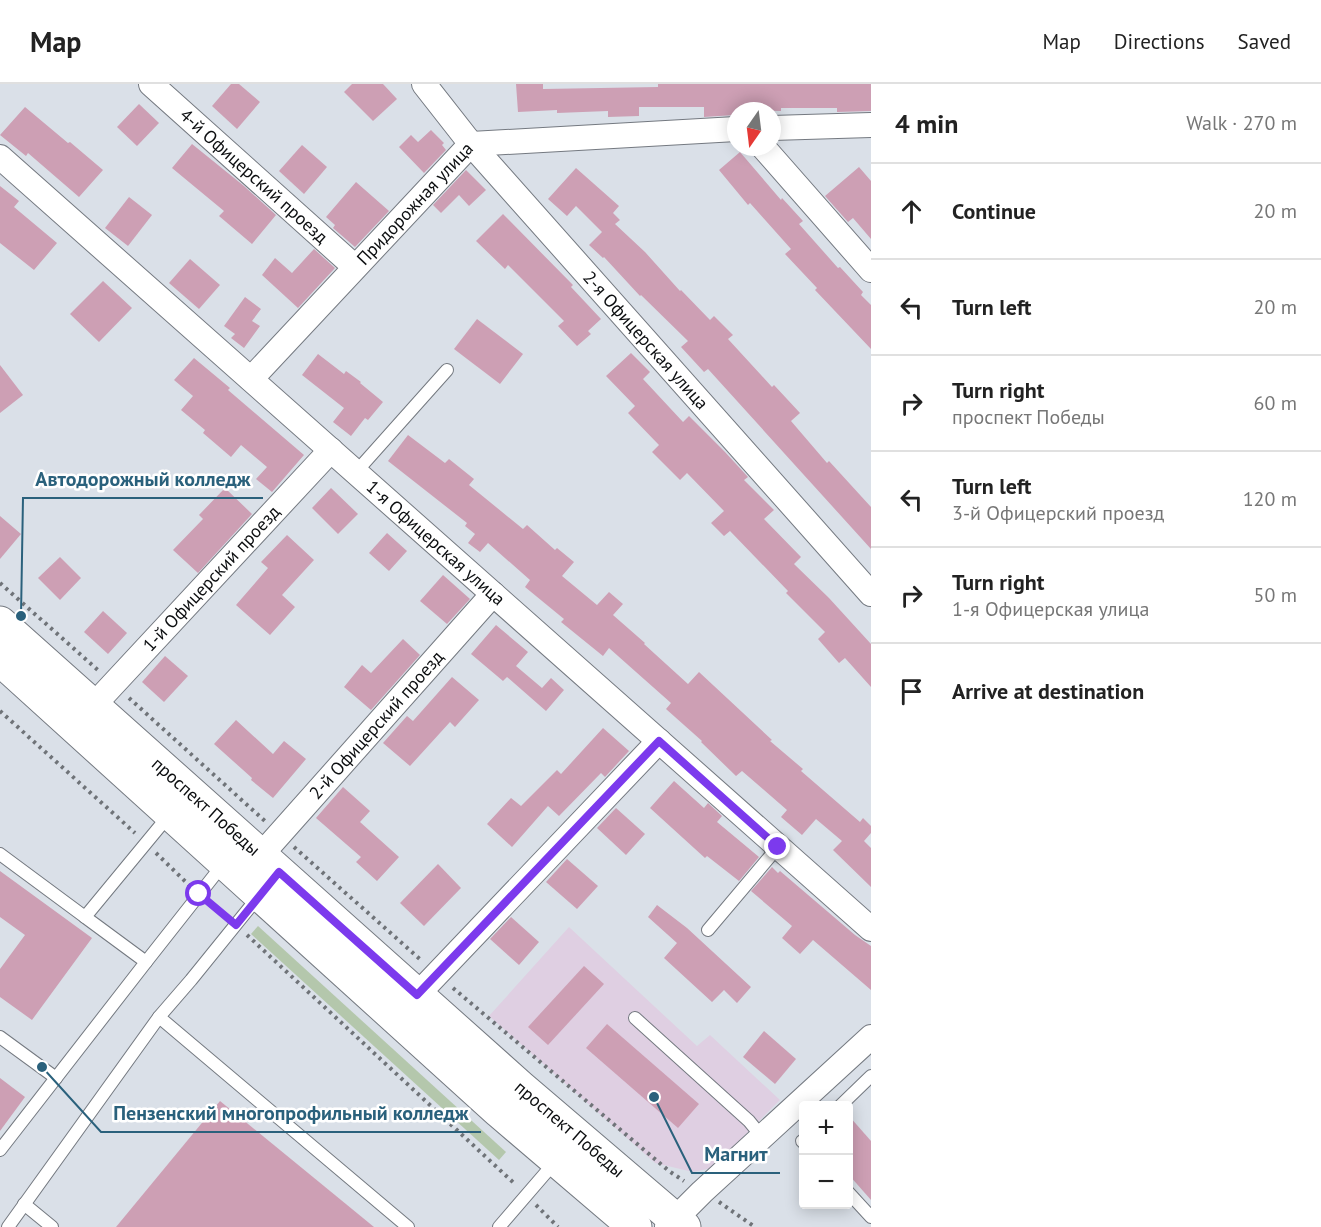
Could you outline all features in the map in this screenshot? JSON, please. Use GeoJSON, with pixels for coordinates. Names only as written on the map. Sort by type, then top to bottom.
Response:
{"type":"FeatureCollection","features":[{"type":"Feature","properties":{"kind":"main road","name":"проспект Победы"},"geometry":{"type":"LineString","coordinates":[[0,624],[103,695],[500,1111],[567,1148],[675,1224]]}},
{"type":"Feature","properties":{"kind":"main road","name":"проспект Победы"},"geometry":{"type":"LineString","coordinates":[[0,659],[224,862],[270,870],[427,985],[635,1227]]}},
{"type":"Feature","properties":{"kind":"street","name":"4-й Офицерский проезд"},"geometry":{"type":"LineString","coordinates":[[151,84],[355,267]]}},
{"type":"Feature","properties":{"kind":"street","name":"2-я Офицерская улица"},"geometry":{"type":"LineString","coordinates":[[424,84],[471,144],[871,594]]}},
{"type":"Feature","properties":{"kind":"street"},"geometry":{"type":"LineString","coordinates":[[781,128],[871,125]]}},
{"type":"Feature","properties":{"kind":"street","name":"Придорожная улица"},"geometry":{"type":"LineString","coordinates":[[251,379],[471,144],[727,130]]}},
{"type":"Feature","properties":{"kind":"street"},"geometry":{"type":"LineString","coordinates":[[771,156],[871,270]]}},
{"type":"Feature","properties":{"kind":"street","name":"1-я Офицерская улица"},"geometry":{"type":"LineString","coordinates":[[0,157],[871,929]]}},
{"type":"Feature","properties":{"kind":"street","name":"1-й Офицерский проезд"},"geometry":{"type":"LineString","coordinates":[[103,695],[331,450]]}},
{"type":"Feature","properties":{"kind":"street","name":"2-й Офицерский проезд"},"geometry":{"type":"LineString","coordinates":[[270,870],[493,594]]}},
{"type":"Feature","properties":{"kind":"street"},"geometry":{"type":"LineString","coordinates":[[427,985],[659,741]]}},
{"type":"Feature","properties":{"kind":"street"},"geometry":{"type":"LineString","coordinates":[[675,1224],[702,1192],[871,1037]]}},
{"type":"Feature","properties":{"kind":"lane"},"geometry":{"type":"LineString","coordinates":[[356,472],[447,370]]}},
{"type":"Feature","properties":{"kind":"lane"},"geometry":{"type":"LineString","coordinates":[[85,917],[171,813]]}},
{"type":"Feature","properties":{"kind":"lane"},"geometry":{"type":"LineString","coordinates":[[708,930],[778,847]]}},
{"type":"Feature","properties":{"kind":"lane"},"geometry":{"type":"LineString","coordinates":[[0,854],[146,963]]}},
{"type":"Feature","properties":{"kind":"lane"},"geometry":{"type":"LineString","coordinates":[[0,1150],[224,862]]}},
{"type":"Feature","properties":{"kind":"lane"},"geometry":{"type":"LineString","coordinates":[[8,1227],[159,1017],[236,925],[270,870]]}},
{"type":"Feature","properties":{"kind":"lane"},"geometry":{"type":"LineString","coordinates":[[159,1017],[408,1227]]}},
{"type":"Feature","properties":{"kind":"lane"},"geometry":{"type":"LineString","coordinates":[[635,1018],[749,1121],[762,1137]]}},
{"type":"Feature","properties":{"kind":"lane"},"geometry":{"type":"LineString","coordinates":[[0,1037],[56,1078]]}},
{"type":"Feature","properties":{"kind":"lane"},"geometry":{"type":"LineString","coordinates":[[845,1101],[871,1076]]}},
{"type":"Feature","properties":{"kind":"lane"},"geometry":{"type":"LineString","coordinates":[[499,1227],[567,1148]]}},
{"type":"Feature","properties":{"kind":"lane"},"geometry":{"type":"LineString","coordinates":[[853,1197],[871,1217]]}},
{"type":"Feature","properties":{"kind":"lane"},"geometry":{"type":"LineString","coordinates":[[24,1204],[52,1227]]}},
{"type":"Feature","properties":{"kind":"path"},"geometry":{"type":"LineString","coordinates":[[0,583],[270,870],[427,985],[669,1171],[731,1209],[755,1227]]}},
{"type":"Feature","properties":{"kind":"path"},"geometry":{"type":"LineString","coordinates":[[0,711],[199,894],[236,925],[558,1227]]}},
{"type":"Feature","properties":{"kind":"shaded area"},"geometry":{"type":"Polygon","coordinates":[[[569,927],[697,1046],[710,1035],[780,1100],[712,1168],[693,1172],[655,1163],[489,1016],[569,927]]]}},
{"type":"Feature","properties":{"kind":"green space"},"geometry":{"type":"Polygon","coordinates":[[[258,926],[506,1152],[499,1160],[251,934],[258,926]]]}},
{"type":"Feature","properties":{"kind":"building"},"geometry":{"type":"Polygon","coordinates":[[[231,84],[239,84],[260,102],[237,129],[212,106],[231,84]]]}},
{"type":"Feature","properties":{"kind":"building"},"geometry":{"type":"Polygon","coordinates":[[[352,84],[383,84],[397,99],[373,121],[344,92],[352,84]]]}},
{"type":"Feature","properties":{"kind":"building"},"geometry":{"type":"Polygon","coordinates":[[[516,84],[543,84],[543,89],[658,87],[658,84],[871,84],[871,111],[837,112],[837,108],[781,108],[781,102],[727,102],[727,116],[704,117],[704,107],[639,107],[639,116],[608,117],[608,111],[518,112],[516,84]]]}},
{"type":"Feature","properties":{"kind":"building"},"geometry":{"type":"Polygon","coordinates":[[[139,104],[159,123],[137,146],[117,127],[139,104]]]}},
{"type":"Feature","properties":{"kind":"building"},"geometry":{"type":"Polygon","coordinates":[[[25,107],[103,170],[79,197],[28,153],[26,156],[0,135],[25,107]]]}},
{"type":"Feature","properties":{"kind":"building"},"geometry":{"type":"Polygon","coordinates":[[[431,130],[444,143],[442,145],[446,150],[424,173],[399,147],[411,135],[418,142],[431,130]]]}},
{"type":"Feature","properties":{"kind":"building"},"geometry":{"type":"Polygon","coordinates":[[[192,144],[276,215],[252,244],[219,216],[224,211],[172,168],[192,144]]]}},
{"type":"Feature","properties":{"kind":"building"},"geometry":{"type":"Polygon","coordinates":[[[302,145],[327,167],[304,194],[279,171],[302,145]]]}},
{"type":"Feature","properties":{"kind":"building"},"geometry":{"type":"Polygon","coordinates":[[[735,156],[743,156],[781,200],[782,198],[803,221],[799,224],[863,292],[861,295],[871,305],[871,349],[815,290],[817,288],[785,254],[791,249],[750,203],[748,205],[719,170],[735,156]]]}},
{"type":"Feature","properties":{"kind":"building"},"geometry":{"type":"Polygon","coordinates":[[[859,167],[871,181],[871,239],[853,218],[848,222],[825,196],[859,167]]]}},
{"type":"Feature","properties":{"kind":"building"},"geometry":{"type":"Polygon","coordinates":[[[576,168],[619,206],[613,213],[620,220],[615,224],[710,320],[714,316],[733,335],[728,339],[772,387],[774,385],[800,413],[791,421],[827,463],[829,461],[871,507],[871,549],[708,369],[704,372],[681,347],[688,341],[640,296],[604,257],[589,245],[602,232],[576,206],[567,216],[548,199],[576,168]]]}},
{"type":"Feature","properties":{"kind":"building"},"geometry":{"type":"Polygon","coordinates":[[[466,170],[486,190],[469,206],[459,195],[441,213],[433,205],[466,170]]]}},
{"type":"Feature","properties":{"kind":"building"},"geometry":{"type":"Polygon","coordinates":[[[356,182],[389,211],[355,247],[333,228],[335,225],[326,217],[356,182]]]}},
{"type":"Feature","properties":{"kind":"building"},"geometry":{"type":"Polygon","coordinates":[[[0,186],[19,201],[14,207],[57,243],[34,270],[0,243],[0,186]]]}},
{"type":"Feature","properties":{"kind":"building"},"geometry":{"type":"Polygon","coordinates":[[[129,197],[152,215],[128,246],[105,228],[129,197]]]}},
{"type":"Feature","properties":{"kind":"building"},"geometry":{"type":"Polygon","coordinates":[[[503,214],[573,285],[571,287],[601,319],[588,331],[591,334],[577,346],[558,326],[564,321],[508,265],[505,269],[476,241],[503,214]]]}},
{"type":"Feature","properties":{"kind":"building"},"geometry":{"type":"Polygon","coordinates":[[[314,249],[335,268],[298,308],[262,275],[275,258],[292,273],[314,249]]]}},
{"type":"Feature","properties":{"kind":"building"},"geometry":{"type":"Polygon","coordinates":[[[190,259],[220,285],[199,309],[169,283],[190,259]]]}},
{"type":"Feature","properties":{"kind":"building"},"geometry":{"type":"Polygon","coordinates":[[[103,281],[132,308],[99,342],[70,314],[103,281]]]}},
{"type":"Feature","properties":{"kind":"building"},"geometry":{"type":"Polygon","coordinates":[[[245,297],[261,309],[252,321],[260,326],[244,348],[231,338],[235,334],[224,326],[245,297]]]}},
{"type":"Feature","properties":{"kind":"building"},"geometry":{"type":"Polygon","coordinates":[[[477,319],[523,354],[500,384],[454,349],[477,319]]]}},
{"type":"Feature","properties":{"kind":"building"},"geometry":{"type":"Polygon","coordinates":[[[631,353],[650,372],[643,379],[683,422],[689,416],[748,477],[744,480],[774,510],[764,519],[801,557],[794,564],[871,644],[871,687],[845,658],[839,663],[818,639],[825,632],[730,531],[724,536],[711,523],[724,511],[687,473],[680,480],[652,452],[659,445],[628,413],[635,406],[606,376],[631,353]]]}},
{"type":"Feature","properties":{"kind":"building"},"geometry":{"type":"Polygon","coordinates":[[[318,354],[344,374],[346,371],[361,382],[383,402],[368,420],[365,418],[351,436],[333,422],[344,408],[302,375],[318,354]]]}},
{"type":"Feature","properties":{"kind":"building"},"geometry":{"type":"Polygon","coordinates":[[[194,358],[304,455],[272,492],[256,479],[267,467],[241,445],[231,457],[203,433],[205,430],[181,410],[193,396],[174,380],[194,358]]]}},
{"type":"Feature","properties":{"kind":"building"},"geometry":{"type":"Polygon","coordinates":[[[0,365],[23,395],[0,413],[0,365]]]}},
{"type":"Feature","properties":{"kind":"building"},"geometry":{"type":"Polygon","coordinates":[[[408,435],[445,463],[449,459],[474,479],[469,485],[523,529],[527,525],[555,550],[557,548],[574,562],[562,576],[597,605],[609,592],[623,604],[613,615],[688,684],[699,672],[772,740],[770,741],[803,769],[801,771],[860,822],[863,818],[871,826],[871,833],[864,841],[871,848],[871,887],[833,850],[842,841],[816,819],[802,835],[781,817],[787,810],[742,771],[736,776],[666,709],[671,703],[609,648],[603,656],[561,622],[564,619],[525,587],[530,580],[488,543],[480,552],[468,543],[475,534],[465,526],[467,523],[388,461],[408,435]]]}},
{"type":"Feature","properties":{"kind":"building"},"geometry":{"type":"Polygon","coordinates":[[[225,488],[252,514],[198,573],[173,550],[203,519],[199,515],[225,488]]]}},
{"type":"Feature","properties":{"kind":"building"},"geometry":{"type":"Polygon","coordinates":[[[331,488],[358,514],[338,534],[312,508],[331,488]]]}},
{"type":"Feature","properties":{"kind":"building"},"geometry":{"type":"Polygon","coordinates":[[[0,516],[21,534],[0,559],[0,516]]]}},
{"type":"Feature","properties":{"kind":"building"},"geometry":{"type":"Polygon","coordinates":[[[387,533],[407,551],[389,571],[369,553],[387,533]]]}},
{"type":"Feature","properties":{"kind":"building"},"geometry":{"type":"Polygon","coordinates":[[[287,535],[314,560],[282,595],[295,607],[270,635],[236,605],[268,568],[261,562],[287,535]]]}},
{"type":"Feature","properties":{"kind":"building"},"geometry":{"type":"Polygon","coordinates":[[[60,557],[81,578],[60,600],[38,578],[60,557]]]}},
{"type":"Feature","properties":{"kind":"building"},"geometry":{"type":"Polygon","coordinates":[[[443,575],[470,599],[447,624],[420,601],[443,575]]]}},
{"type":"Feature","properties":{"kind":"building"},"geometry":{"type":"Polygon","coordinates":[[[103,611],[127,633],[108,654],[84,632],[103,611]]]}},
{"type":"Feature","properties":{"kind":"building"},"geometry":{"type":"Polygon","coordinates":[[[496,625],[528,652],[516,666],[542,688],[551,678],[564,690],[546,711],[507,677],[503,681],[471,654],[496,625]]]}},
{"type":"Feature","properties":{"kind":"building"},"geometry":{"type":"Polygon","coordinates":[[[403,639],[420,655],[371,710],[344,687],[362,665],[371,673],[403,639]]]}},
{"type":"Feature","properties":{"kind":"building"},"geometry":{"type":"Polygon","coordinates":[[[165,656],[188,676],[164,702],[142,682],[165,656]]]}},
{"type":"Feature","properties":{"kind":"building"},"geometry":{"type":"Polygon","coordinates":[[[452,677],[479,700],[455,727],[450,722],[410,766],[383,743],[407,716],[413,721],[452,677]]]}},
{"type":"Feature","properties":{"kind":"building"},"geometry":{"type":"Polygon","coordinates":[[[236,720],[273,754],[284,741],[306,759],[273,798],[214,744],[236,720]]]}},
{"type":"Feature","properties":{"kind":"building"},"geometry":{"type":"Polygon","coordinates":[[[603,728],[629,751],[605,777],[601,773],[559,816],[548,806],[512,847],[487,824],[511,798],[521,806],[557,770],[561,774],[603,728]]]}},
{"type":"Feature","properties":{"kind":"building"},"geometry":{"type":"Polygon","coordinates":[[[674,781],[704,808],[708,803],[722,816],[717,822],[759,857],[739,881],[707,856],[705,858],[650,808],[674,781]]]}},
{"type":"Feature","properties":{"kind":"building"},"geometry":{"type":"Polygon","coordinates":[[[343,787],[370,811],[360,822],[399,857],[377,881],[356,862],[361,857],[316,818],[343,787]]]}},
{"type":"Feature","properties":{"kind":"building"},"geometry":{"type":"Polygon","coordinates":[[[616,808],[645,834],[626,855],[597,828],[616,808]]]}},
{"type":"Feature","properties":{"kind":"building"},"geometry":{"type":"Polygon","coordinates":[[[567,859],[598,886],[577,909],[546,882],[567,859]]]}},
{"type":"Feature","properties":{"kind":"building"},"geometry":{"type":"Polygon","coordinates":[[[438,864],[461,888],[424,926],[400,903],[438,864]]]}},
{"type":"Feature","properties":{"kind":"building"},"geometry":{"type":"Polygon","coordinates":[[[772,867],[778,873],[780,871],[871,946],[871,990],[813,940],[800,954],[782,938],[792,926],[751,891],[772,867]]]}},
{"type":"Feature","properties":{"kind":"building"},"geometry":{"type":"Polygon","coordinates":[[[0,871],[92,938],[32,1020],[0,997],[0,969],[25,935],[0,917],[0,871]]]}},
{"type":"Feature","properties":{"kind":"building"},"geometry":{"type":"Polygon","coordinates":[[[657,905],[687,928],[751,987],[737,1003],[724,990],[712,1002],[664,958],[677,943],[648,917],[657,905]]]}},
{"type":"Feature","properties":{"kind":"building"},"geometry":{"type":"Polygon","coordinates":[[[511,917],[539,942],[519,965],[490,939],[511,917]]]}},
{"type":"Feature","properties":{"kind":"building"},"geometry":{"type":"Polygon","coordinates":[[[584,966],[604,984],[548,1045],[528,1027],[584,966]]]}},
{"type":"Feature","properties":{"kind":"building"},"geometry":{"type":"Polygon","coordinates":[[[607,1024],[699,1104],[678,1128],[586,1048],[607,1024]]]}},
{"type":"Feature","properties":{"kind":"building"},"geometry":{"type":"Polygon","coordinates":[[[764,1031],[796,1059],[775,1084],[743,1057],[764,1031]]]}},
{"type":"Feature","properties":{"kind":"building"},"geometry":{"type":"Polygon","coordinates":[[[0,1078],[25,1097],[0,1131],[0,1078]]]}},
{"type":"Feature","properties":{"kind":"building"},"geometry":{"type":"Polygon","coordinates":[[[220,1101],[374,1227],[116,1227],[220,1101]]]}},
{"type":"Feature","properties":{"kind":"building"},"geometry":{"type":"Polygon","coordinates":[[[853,1121],[871,1141],[871,1200],[853,1180],[853,1121]]]}},
{"type":"Feature","properties":{"kind":"place","name":"Автодорожный колледж"},"geometry":{"type":"Point","coordinates":[21,616]}},
{"type":"Feature","properties":{"kind":"place","name":"Пензенский многопрофильный колледж"},"geometry":{"type":"Point","coordinates":[42,1067]}},
{"type":"Feature","properties":{"kind":"place","name":"Магнит"},"geometry":{"type":"Point","coordinates":[654,1097]}},
{"type":"Feature","properties":{"kind":"route"},"geometry":{"type":"LineString","coordinates":[[199,894],[236,925],[279,872],[417,995],[659,741],[778,847]]}}]}
